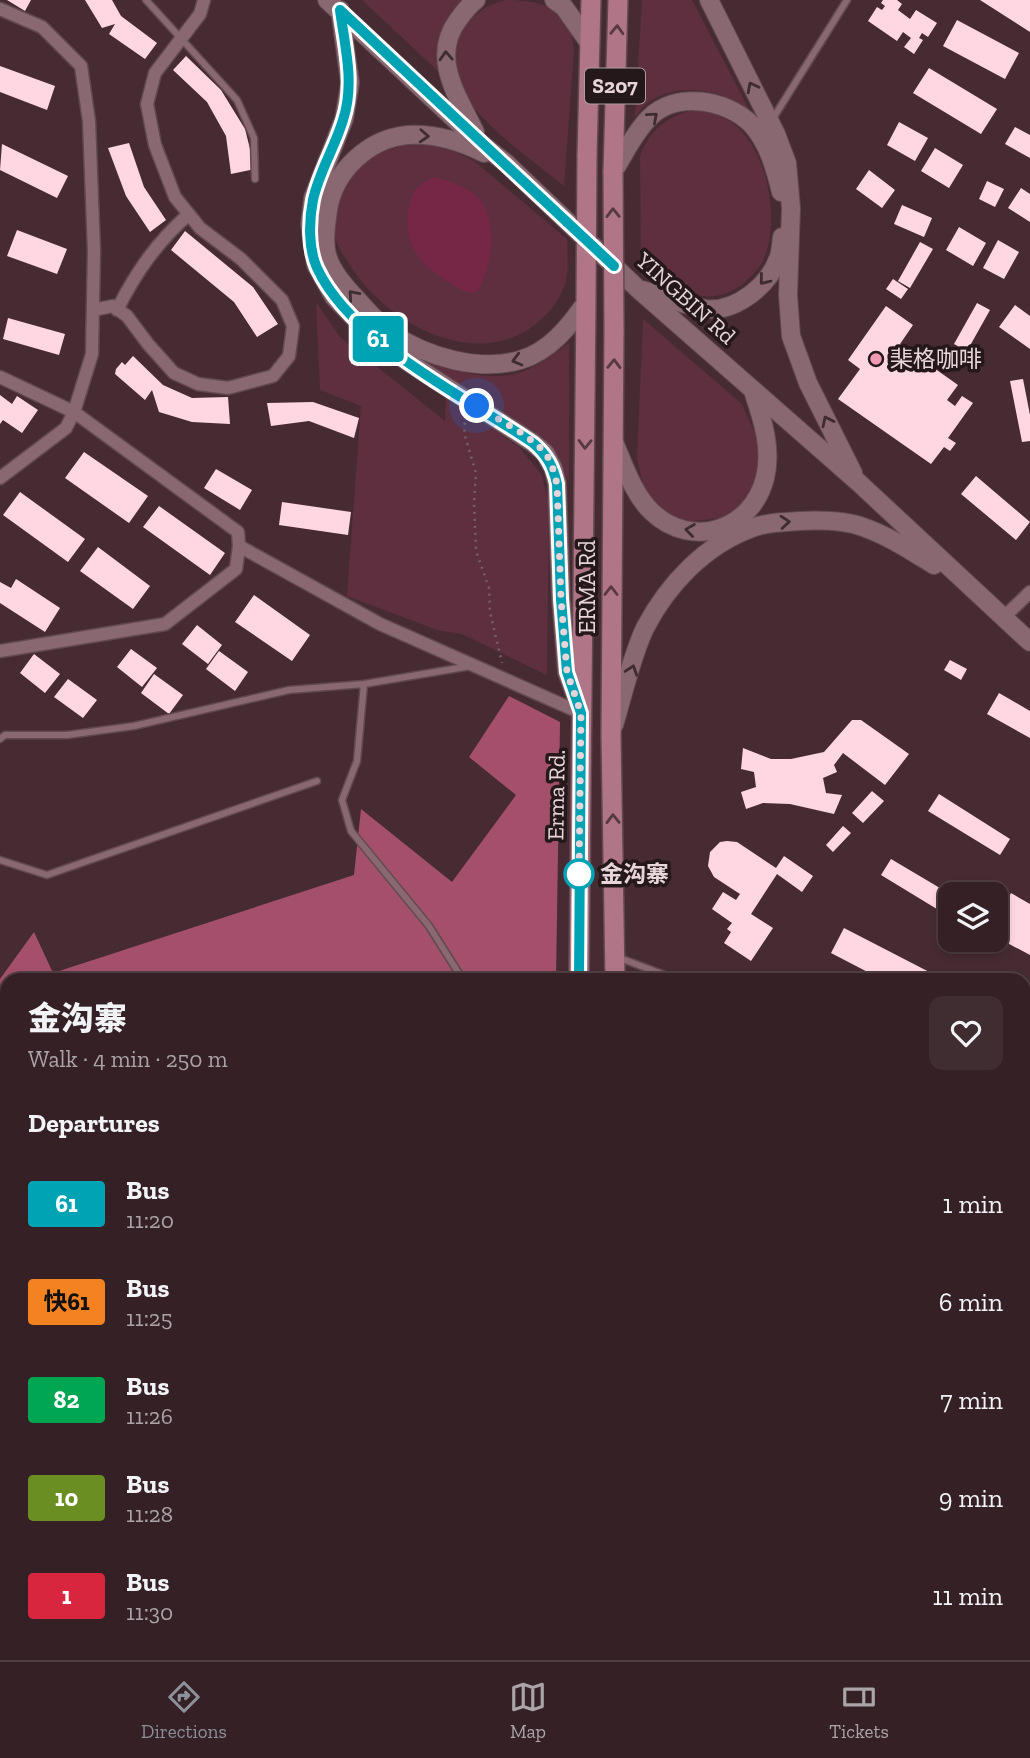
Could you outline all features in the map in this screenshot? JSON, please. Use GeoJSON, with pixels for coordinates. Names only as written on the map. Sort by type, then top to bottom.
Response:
{"type":"FeatureCollection","features":[{"type":"Feature","properties":{"kind":"main road"},"geometry":{"type":"LineString","coordinates":[[476,0],[449,33],[444,48],[448,74],[480,142]]}},
{"type":"Feature","properties":{"kind":"main road"},"geometry":{"type":"LineString","coordinates":[[554,0],[564,7],[590,44]]}},
{"type":"Feature","properties":{"kind":"main road","name":"S207"},"geometry":{"type":"LineString","coordinates":[[590,44],[591,0]]}},
{"type":"Feature","properties":{"kind":"main road","name":"S207"},"geometry":{"type":"LineString","coordinates":[[613,172],[618,0]]}},
{"type":"Feature","properties":{"kind":"main road"},"geometry":{"type":"LineString","coordinates":[[709,0],[771,123],[787,163],[791,208],[788,295],[791,336],[808,383],[858,482]]}},
{"type":"Feature","properties":{"kind":"main road"},"geometry":{"type":"LineString","coordinates":[[333,5],[350,83],[344,119],[313,198],[310,224],[316,265],[334,297],[363,327],[393,352],[545,453],[557,484],[561,599],[567,672],[581,713]]}},
{"type":"Feature","properties":{"kind":"main road","name":"YINGBIN Rd"},"geometry":{"type":"LineString","coordinates":[[333,5],[506,163],[638,289],[858,482],[1030,642]]}},
{"type":"Feature","properties":{"kind":"main road","name":"ERMA Rd"},"geometry":{"type":"LineString","coordinates":[[579,973],[590,44]]}},
{"type":"Feature","properties":{"kind":"main road"},"geometry":{"type":"LineString","coordinates":[[613,172],[649,118],[665,107],[681,102],[701,102],[721,105],[750,122],[769,153],[782,197],[783,230],[779,258],[766,280],[751,295],[732,305],[707,309],[638,289]]}},
{"type":"Feature","properties":{"kind":"main road"},"geometry":{"type":"LineString","coordinates":[[506,163],[464,143],[436,136],[406,135],[382,141],[358,156],[343,171],[330,201],[325,234],[328,258],[347,289],[392,334],[414,346],[449,359],[502,364],[529,357],[561,335],[586,302]]}},
{"type":"Feature","properties":{"kind":"main road","name":"ERMA Rd"},"geometry":{"type":"LineString","coordinates":[[613,172],[611,735],[615,973]]}},
{"type":"Feature","properties":{"kind":"main road"},"geometry":{"type":"LineString","coordinates":[[612,438],[639,497],[667,524],[686,531],[727,527],[742,517],[757,500],[765,477],[765,427],[752,391]]}},
{"type":"Feature","properties":{"kind":"main road"},"geometry":{"type":"LineString","coordinates":[[611,735],[644,631],[668,591],[708,551],[754,527],[809,520],[862,527],[898,543],[968,586]]}},
{"type":"Feature","properties":{"kind":"street"},"geometry":{"type":"LineString","coordinates":[[93,310],[113,306],[127,316],[174,373],[198,384],[228,388],[273,376],[289,356],[293,326],[282,300],[241,259],[200,228],[175,197],[155,145],[147,104],[155,72],[200,14],[204,0]]}},
{"type":"Feature","properties":{"kind":"street"},"geometry":{"type":"LineString","coordinates":[[0,9],[42,27],[81,66],[89,121],[94,251],[92,354],[74,412],[66,428],[0,478]]}},
{"type":"Feature","properties":{"kind":"street"},"geometry":{"type":"LineString","coordinates":[[117,310],[132,279],[148,255],[189,214]]}},
{"type":"Feature","properties":{"kind":"street"},"geometry":{"type":"LineString","coordinates":[[0,377],[74,412],[238,532],[239,546],[236,569],[165,624],[0,651]]}},
{"type":"Feature","properties":{"kind":"street"},"geometry":{"type":"LineString","coordinates":[[239,546],[380,624],[581,713]]}},
{"type":"Feature","properties":{"kind":"street"},"geometry":{"type":"LineString","coordinates":[[1003,618],[1030,592]]}},
{"type":"Feature","properties":{"kind":"lane"},"geometry":{"type":"LineString","coordinates":[[146,0],[237,100],[254,138],[255,179]]}},
{"type":"Feature","properties":{"kind":"lane"},"geometry":{"type":"LineString","coordinates":[[771,123],[847,0]]}},
{"type":"Feature","properties":{"kind":"lane"},"geometry":{"type":"LineString","coordinates":[[0,739],[5,736],[67,735],[134,726],[289,690],[364,684],[473,666]]}},
{"type":"Feature","properties":{"kind":"lane"},"geometry":{"type":"LineString","coordinates":[[364,684],[357,761],[342,800],[351,831],[429,926],[459,973]]}},
{"type":"Feature","properties":{"kind":"lane"},"geometry":{"type":"LineString","coordinates":[[0,860],[47,875],[317,781]]}},
{"type":"Feature","properties":{"kind":"lane"},"geometry":{"type":"LineString","coordinates":[[616,957],[659,973]]}},
{"type":"Feature","properties":{"kind":"path"},"geometry":{"type":"LineString","coordinates":[[477,406],[464,425],[465,436],[476,473],[477,551],[489,588],[490,612],[502,663]]}},
{"type":"Feature","properties":{"kind":"shaded area"},"geometry":{"type":"Polygon","coordinates":[[[362,0],[463,0],[449,18],[437,46],[441,74],[362,0]]]}},
{"type":"Feature","properties":{"kind":"shaded area"},"geometry":{"type":"Polygon","coordinates":[[[505,0],[532,2],[550,8],[564,19],[571,32],[574,50],[564,186],[487,122],[462,92],[454,76],[452,55],[463,29],[478,13],[505,0]]]}},
{"type":"Feature","properties":{"kind":"shaded area"},"geometry":{"type":"Polygon","coordinates":[[[642,0],[692,0],[753,117],[721,95],[688,90],[655,98],[635,117],[642,0]]]}},
{"type":"Feature","properties":{"kind":"shaded area"},"geometry":{"type":"Polygon","coordinates":[[[694,110],[725,118],[745,136],[755,150],[762,168],[771,205],[769,242],[760,265],[750,278],[738,287],[725,294],[711,296],[697,295],[668,285],[641,262],[640,157],[653,132],[675,116],[694,110]]]}},
{"type":"Feature","properties":{"kind":"shaded area"},"geometry":{"type":"Polygon","coordinates":[[[418,143],[449,149],[474,161],[567,239],[564,287],[554,305],[536,324],[511,338],[485,343],[458,341],[432,334],[383,303],[364,284],[343,255],[335,237],[335,219],[340,196],[352,173],[380,152],[418,143]]]}},
{"type":"Feature","properties":{"kind":"shaded area"},"geometry":{"type":"Polygon","coordinates":[[[436,177],[470,191],[479,199],[489,220],[489,259],[477,292],[461,290],[437,274],[420,259],[410,242],[408,221],[412,196],[421,185],[436,177]]]}},
{"type":"Feature","properties":{"kind":"shaded area"},"geometry":{"type":"Polygon","coordinates":[[[316,302],[340,337],[445,421],[446,397],[519,447],[542,475],[549,506],[547,675],[462,634],[437,630],[347,596],[361,406],[320,390],[316,302]]]}},
{"type":"Feature","properties":{"kind":"shaded area"},"geometry":{"type":"Polygon","coordinates":[[[643,319],[742,404],[758,440],[761,458],[756,479],[748,495],[736,509],[721,518],[685,522],[667,514],[654,503],[644,488],[637,459],[643,319]]]}},
{"type":"Feature","properties":{"kind":"shaded area"},"geometry":{"type":"Polygon","coordinates":[[[569,343],[569,482],[560,463],[539,436],[469,389],[411,356],[472,374],[503,376],[533,367],[569,343]]]}},
{"type":"Feature","properties":{"kind":"shaded area"},"geometry":{"type":"Polygon","coordinates":[[[509,696],[560,722],[556,973],[53,973],[354,875],[361,809],[452,882],[516,795],[469,757],[509,696]]]}},
{"type":"Feature","properties":{"kind":"shaded area"},"geometry":{"type":"Polygon","coordinates":[[[34,932],[53,973],[4,973],[34,932]]]}},
{"type":"Feature","properties":{"kind":"building"},"geometry":{"type":"Polygon","coordinates":[[[7,0],[31,0],[25,11],[7,0]]]}},
{"type":"Feature","properties":{"kind":"building"},"geometry":{"type":"Polygon","coordinates":[[[85,0],[112,0],[121,16],[157,43],[145,59],[109,34],[115,24],[102,28],[85,0]]]}},
{"type":"Feature","properties":{"kind":"building"},"geometry":{"type":"Polygon","coordinates":[[[883,0],[897,0],[902,4],[898,10],[910,19],[916,10],[937,23],[928,37],[922,33],[919,38],[923,40],[914,54],[904,47],[911,38],[903,32],[897,41],[868,21],[877,7],[882,10],[885,6],[881,3],[883,0]]]}},
{"type":"Feature","properties":{"kind":"building"},"geometry":{"type":"Polygon","coordinates":[[[980,0],[1030,0],[1030,32],[980,0]]]}},
{"type":"Feature","properties":{"kind":"building"},"geometry":{"type":"Polygon","coordinates":[[[957,20],[1019,53],[1005,79],[943,46],[957,20]]]}},
{"type":"Feature","properties":{"kind":"building"},"geometry":{"type":"Polygon","coordinates":[[[186,56],[221,90],[245,129],[255,169],[231,174],[226,136],[207,102],[173,70],[186,56]]]}},
{"type":"Feature","properties":{"kind":"building"},"geometry":{"type":"Polygon","coordinates":[[[0,66],[55,86],[47,110],[0,92],[0,66]]]}},
{"type":"Feature","properties":{"kind":"building"},"geometry":{"type":"Polygon","coordinates":[[[929,68],[997,109],[981,134],[913,93],[929,68]]]}},
{"type":"Feature","properties":{"kind":"building"},"geometry":{"type":"Polygon","coordinates":[[[899,122],[928,138],[915,161],[887,145],[899,122]]]}},
{"type":"Feature","properties":{"kind":"building"},"geometry":{"type":"Polygon","coordinates":[[[1015,127],[1030,135],[1030,158],[1005,144],[1015,127]]]}},
{"type":"Feature","properties":{"kind":"building"},"geometry":{"type":"Polygon","coordinates":[[[129,143],[144,187],[166,220],[150,232],[126,196],[108,148],[129,143]]]}},
{"type":"Feature","properties":{"kind":"building"},"geometry":{"type":"Polygon","coordinates":[[[2,144],[68,176],[57,198],[0,170],[2,144]]]}},
{"type":"Feature","properties":{"kind":"building"},"geometry":{"type":"Polygon","coordinates":[[[935,148],[963,165],[949,188],[921,171],[935,148]]]}},
{"type":"Feature","properties":{"kind":"building"},"geometry":{"type":"Polygon","coordinates":[[[869,170],[895,190],[882,208],[856,189],[869,170]]]}},
{"type":"Feature","properties":{"kind":"building"},"geometry":{"type":"Polygon","coordinates":[[[987,181],[1004,189],[995,207],[979,199],[987,181]]]}},
{"type":"Feature","properties":{"kind":"building"},"geometry":{"type":"Polygon","coordinates":[[[1021,188],[1030,194],[1030,222],[1008,208],[1021,188]]]}},
{"type":"Feature","properties":{"kind":"building"},"geometry":{"type":"Polygon","coordinates":[[[902,205],[932,218],[924,237],[894,224],[902,205]]]}},
{"type":"Feature","properties":{"kind":"building"},"geometry":{"type":"Polygon","coordinates":[[[959,227],[986,243],[973,266],[946,250],[959,227]]]}},
{"type":"Feature","properties":{"kind":"building"},"geometry":{"type":"Polygon","coordinates":[[[17,230],[67,249],[57,274],[7,256],[17,230]]]}},
{"type":"Feature","properties":{"kind":"building"},"geometry":{"type":"Polygon","coordinates":[[[185,231],[253,287],[278,324],[257,337],[234,302],[171,250],[185,231]]]}},
{"type":"Feature","properties":{"kind":"building"},"geometry":{"type":"Polygon","coordinates":[[[998,240],[1019,252],[1004,279],[983,268],[998,240]]]}},
{"type":"Feature","properties":{"kind":"building"},"geometry":{"type":"Polygon","coordinates":[[[920,242],[933,249],[910,288],[898,281],[920,242]]]}},
{"type":"Feature","properties":{"kind":"building"},"geometry":{"type":"Polygon","coordinates":[[[893,279],[908,289],[901,299],[886,289],[893,279]]]}},
{"type":"Feature","properties":{"kind":"building"},"geometry":{"type":"Polygon","coordinates":[[[977,303],[990,310],[967,351],[954,344],[977,303]]]}},
{"type":"Feature","properties":{"kind":"building"},"geometry":{"type":"Polygon","coordinates":[[[1015,305],[1030,316],[1030,349],[999,327],[1015,305]]]}},
{"type":"Feature","properties":{"kind":"building"},"geometry":{"type":"Polygon","coordinates":[[[886,306],[913,325],[900,344],[958,385],[947,400],[955,406],[962,396],[973,403],[948,438],[956,443],[950,451],[944,447],[931,464],[838,399],[860,369],[848,360],[886,306]]]}},
{"type":"Feature","properties":{"kind":"building"},"geometry":{"type":"Polygon","coordinates":[[[8,318],[65,334],[59,355],[3,339],[8,318]]]}},
{"type":"Feature","properties":{"kind":"building"},"geometry":{"type":"Polygon","coordinates":[[[133,356],[163,385],[192,398],[228,397],[230,424],[192,422],[159,412],[152,390],[145,400],[115,374],[122,362],[125,365],[133,356]]]}},
{"type":"Feature","properties":{"kind":"building"},"geometry":{"type":"Polygon","coordinates":[[[1023,379],[1030,415],[1030,441],[1022,442],[1010,381],[1023,379]]]}},
{"type":"Feature","properties":{"kind":"building"},"geometry":{"type":"Polygon","coordinates":[[[0,395],[12,404],[17,396],[38,410],[22,433],[3,420],[0,424],[0,395]]]}},
{"type":"Feature","properties":{"kind":"building"},"geometry":{"type":"Polygon","coordinates":[[[313,402],[359,418],[354,438],[309,421],[271,426],[267,403],[313,402]]]}},
{"type":"Feature","properties":{"kind":"building"},"geometry":{"type":"Polygon","coordinates":[[[84,452],[148,496],[129,523],[65,478],[84,452]]]}},
{"type":"Feature","properties":{"kind":"building"},"geometry":{"type":"Polygon","coordinates":[[[216,469],[252,490],[240,510],[204,488],[216,469]]]}},
{"type":"Feature","properties":{"kind":"building"},"geometry":{"type":"Polygon","coordinates":[[[976,476],[1030,522],[1016,540],[961,494],[976,476]]]}},
{"type":"Feature","properties":{"kind":"building"},"geometry":{"type":"Polygon","coordinates":[[[20,492],[85,539],[68,562],[3,515],[20,492]]]}},
{"type":"Feature","properties":{"kind":"building"},"geometry":{"type":"Polygon","coordinates":[[[282,502],[351,512],[348,535],[279,525],[282,502]]]}},
{"type":"Feature","properties":{"kind":"building"},"geometry":{"type":"Polygon","coordinates":[[[159,506],[225,553],[210,575],[143,527],[159,506]]]}},
{"type":"Feature","properties":{"kind":"building"},"geometry":{"type":"Polygon","coordinates":[[[98,547],[150,586],[133,609],[80,571],[98,547]]]}},
{"type":"Feature","properties":{"kind":"building"},"geometry":{"type":"Polygon","coordinates":[[[16,579],[60,608],[45,632],[0,603],[0,582],[11,588],[16,579]]]}},
{"type":"Feature","properties":{"kind":"building"},"geometry":{"type":"Polygon","coordinates":[[[254,595],[310,635],[292,661],[235,622],[254,595]]]}},
{"type":"Feature","properties":{"kind":"building"},"geometry":{"type":"Polygon","coordinates":[[[197,625],[222,645],[208,664],[182,644],[197,625]]]}},
{"type":"Feature","properties":{"kind":"building"},"geometry":{"type":"Polygon","coordinates":[[[131,649],[157,668],[142,687],[117,667],[131,649]]]}},
{"type":"Feature","properties":{"kind":"building"},"geometry":{"type":"Polygon","coordinates":[[[219,651],[248,672],[235,691],[206,669],[219,651]]]}},
{"type":"Feature","properties":{"kind":"building"},"geometry":{"type":"Polygon","coordinates":[[[34,654],[60,674],[45,693],[20,673],[34,654]]]}},
{"type":"Feature","properties":{"kind":"building"},"geometry":{"type":"Polygon","coordinates":[[[950,660],[967,669],[961,680],[944,670],[950,660]]]}},
{"type":"Feature","properties":{"kind":"building"},"geometry":{"type":"Polygon","coordinates":[[[154,674],[183,695],[169,714],[141,693],[154,674]]]}},
{"type":"Feature","properties":{"kind":"building"},"geometry":{"type":"Polygon","coordinates":[[[68,679],[97,700],[83,718],[54,697],[68,679]]]}},
{"type":"Feature","properties":{"kind":"building"},"geometry":{"type":"Polygon","coordinates":[[[999,693],[1030,711],[1030,738],[987,714],[999,693]]]}},
{"type":"Feature","properties":{"kind":"building"},"geometry":{"type":"Polygon","coordinates":[[[852,720],[861,720],[909,754],[885,785],[843,753],[834,765],[837,772],[823,778],[826,793],[842,795],[834,814],[790,804],[763,803],[746,809],[741,792],[756,787],[754,772],[741,769],[743,748],[771,759],[791,759],[824,752],[852,720]]]}},
{"type":"Feature","properties":{"kind":"building"},"geometry":{"type":"Polygon","coordinates":[[[872,791],[884,801],[863,823],[852,813],[872,791]]]}},
{"type":"Feature","properties":{"kind":"building"},"geometry":{"type":"Polygon","coordinates":[[[939,794],[1010,839],[1000,855],[928,811],[939,794]]]}},
{"type":"Feature","properties":{"kind":"building"},"geometry":{"type":"Polygon","coordinates":[[[843,826],[851,833],[833,852],[826,845],[843,826]]]}},
{"type":"Feature","properties":{"kind":"building"},"geometry":{"type":"Polygon","coordinates":[[[720,842],[737,842],[776,868],[784,856],[813,876],[802,892],[777,874],[751,914],[773,928],[751,961],[724,943],[731,932],[727,929],[732,923],[712,909],[723,892],[736,900],[740,894],[714,877],[708,866],[710,852],[720,842]]]}},
{"type":"Feature","properties":{"kind":"building"},"geometry":{"type":"Polygon","coordinates":[[[891,859],[938,887],[938,910],[881,875],[891,859]]]}},
{"type":"Feature","properties":{"kind":"building"},"geometry":{"type":"Polygon","coordinates":[[[1011,893],[1030,904],[1030,955],[1008,943],[1008,899],[1011,893]]]}},
{"type":"Feature","properties":{"kind":"building"},"geometry":{"type":"Polygon","coordinates":[[[844,928],[931,973],[870,973],[831,953],[844,928]]]}},
{"type":"Feature","properties":{"kind":"bus line","name":"61"},"geometry":{"type":"LineString","coordinates":[[579,973],[581,713],[567,672],[561,599],[557,484],[545,453],[393,352],[363,327],[334,297],[316,265],[310,224],[313,198],[344,119],[350,83],[340,10],[614,266]]}},
{"type":"Feature","properties":{"kind":"place","name":"棐格咖啡"},"geometry":{"type":"Point","coordinates":[876,359]}},
{"type":"Feature","properties":{"kind":"place","name":"金沟寨"},"geometry":{"type":"Point","coordinates":[579,874]}},
{"type":"Feature","properties":{"kind":"route"},"geometry":{"type":"LineString","coordinates":[[477,406],[545,453],[557,484],[561,599],[567,672],[581,713],[579,878],[579,874]]}}]}
